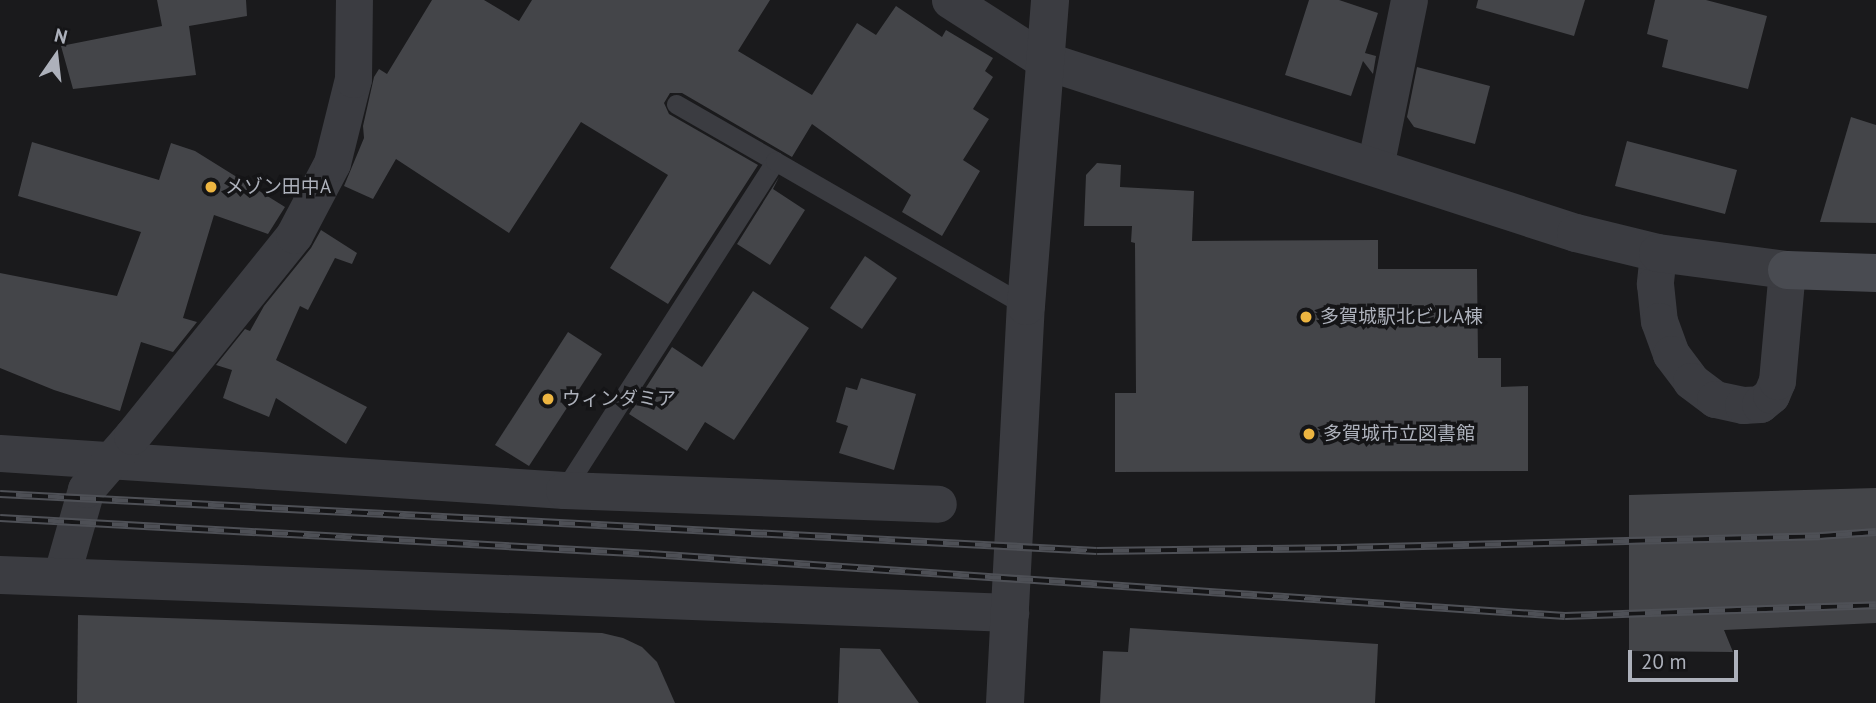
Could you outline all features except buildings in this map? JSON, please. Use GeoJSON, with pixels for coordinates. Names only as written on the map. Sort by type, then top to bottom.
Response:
{"type":"FeatureCollection","features":[{"type":"Feature","properties":{"kind":"main road"},"geometry":{"type":"LineString","coordinates":[[1787,270],[1876,273]]}},
{"type":"Feature","properties":{"kind":"street"},"geometry":{"type":"LineString","coordinates":[[61,576],[86,489],[294,235],[332,163],[353,79],[354,0]]}},
{"type":"Feature","properties":{"kind":"street"},"geometry":{"type":"LineString","coordinates":[[950,0],[1045,61],[1561,228],[1658,253],[1787,270],[1777,381],[1771,395],[1760,404],[1743,405],[1715,399],[1691,381],[1671,354],[1659,321],[1655,284],[1658,253]]}},
{"type":"Feature","properties":{"kind":"street"},"geometry":{"type":"LineString","coordinates":[[1005,703],[1026,306],[1050,0]]}},
{"type":"Feature","properties":{"kind":"street"},"geometry":{"type":"LineString","coordinates":[[1375,167],[1409,0]]}},
{"type":"Feature","properties":{"kind":"street"},"geometry":{"type":"LineString","coordinates":[[0,453],[564,490],[938,504]]}},
{"type":"Feature","properties":{"kind":"street"},"geometry":{"type":"LineString","coordinates":[[0,575],[1010,613]]}},
{"type":"Feature","properties":{"kind":"lane"},"geometry":{"type":"LineString","coordinates":[[676,104],[1026,306]]}},
{"type":"Feature","properties":{"kind":"lane"},"geometry":{"type":"LineString","coordinates":[[564,490],[775,161]]}},
{"type":"Feature","properties":{"kind":"railway"},"geometry":{"type":"LineString","coordinates":[[0,494],[1097,551],[1341,548],[1820,536],[1876,532]]}},
{"type":"Feature","properties":{"kind":"railway"},"geometry":{"type":"LineString","coordinates":[[0,518],[650,554],[1565,616],[1876,605]]}},
{"type":"Feature","properties":{"kind":"place","name":"メゾン田中A"},"geometry":{"type":"Point","coordinates":[211,187]}},
{"type":"Feature","properties":{"kind":"place","name":"多賀城駅北ビルA棟"},"geometry":{"type":"Point","coordinates":[1306,317]}},
{"type":"Feature","properties":{"kind":"place","name":"ウィンダミア"},"geometry":{"type":"Point","coordinates":[548,399]}},
{"type":"Feature","properties":{"kind":"place","name":"多賀城市立図書館"},"geometry":{"type":"Point","coordinates":[1309,434]}}]}
